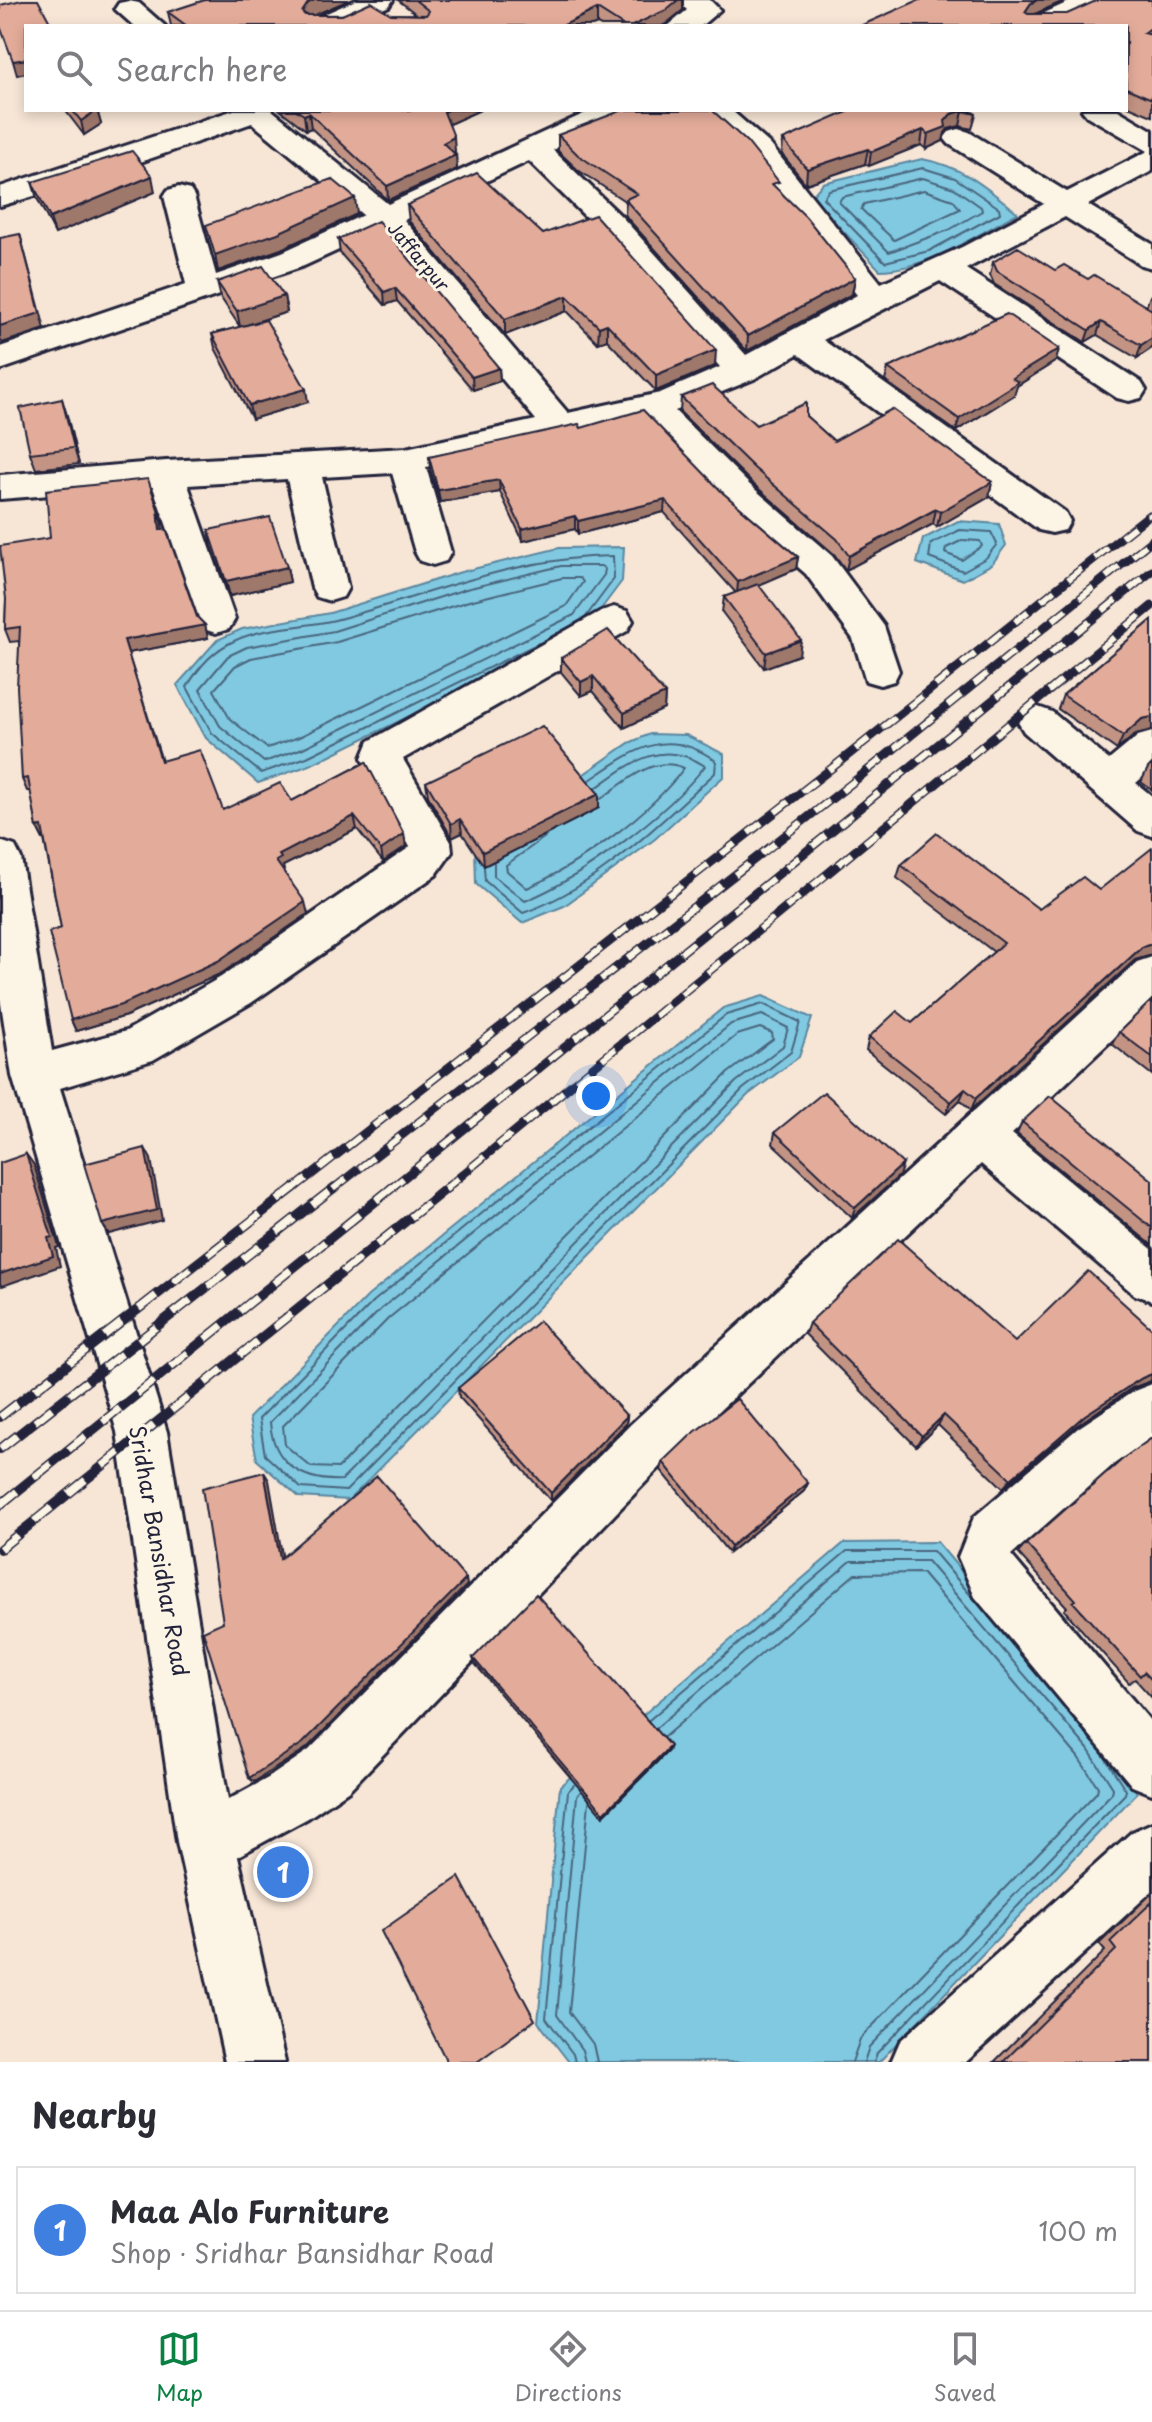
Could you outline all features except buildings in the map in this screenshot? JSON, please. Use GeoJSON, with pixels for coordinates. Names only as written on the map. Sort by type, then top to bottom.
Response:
{"type":"FeatureCollection","features":[{"type":"Feature","properties":{"kind":"street"},"geometry":{"type":"LineString","coordinates":[[685,24],[706,10],[691,0]]}},
{"type":"Feature","properties":{"kind":"street"},"geometry":{"type":"LineString","coordinates":[[1043,24],[1096,0]]}},
{"type":"Feature","properties":{"kind":"street"},"geometry":{"type":"LineString","coordinates":[[328,24],[385,7]]}},
{"type":"Feature","properties":{"kind":"street"},"geometry":{"type":"LineString","coordinates":[[0,197],[81,173],[252,112]]}},
{"type":"Feature","properties":{"kind":"street","name":"Jaffarpur"},"geometry":{"type":"LineString","coordinates":[[256,112],[385,217],[560,426]]}},
{"type":"Feature","properties":{"kind":"street"},"geometry":{"type":"LineString","coordinates":[[543,112],[569,132]]}},
{"type":"Feature","properties":{"kind":"street"},"geometry":{"type":"LineString","coordinates":[[0,359],[84,333],[203,287],[293,259],[612,112]]}},
{"type":"Feature","properties":{"kind":"street"},"geometry":{"type":"LineString","coordinates":[[716,112],[772,145],[876,298]]}},
{"type":"Feature","properties":{"kind":"street"},"geometry":{"type":"LineString","coordinates":[[1100,112],[1152,143]]}},
{"type":"Feature","properties":{"kind":"street"},"geometry":{"type":"LineString","coordinates":[[959,138],[1152,258]]}},
{"type":"Feature","properties":{"kind":"street"},"geometry":{"type":"LineString","coordinates":[[533,148],[612,225],[742,371]]}},
{"type":"Feature","properties":{"kind":"street"},"geometry":{"type":"LineString","coordinates":[[0,487],[166,473],[406,460],[669,402],[742,371],[876,298],[942,268],[1152,159]]}},
{"type":"Feature","properties":{"kind":"street"},"geometry":{"type":"LineString","coordinates":[[179,196],[203,287]]}},
{"type":"Feature","properties":{"kind":"street"},"geometry":{"type":"LineString","coordinates":[[942,268],[1129,390]]}},
{"type":"Feature","properties":{"kind":"street"},"geometry":{"type":"LineString","coordinates":[[799,339],[1052,521]]}},
{"type":"Feature","properties":{"kind":"street"},"geometry":{"type":"LineString","coordinates":[[649,405],[737,494],[819,565],[871,636],[880,671]]}},
{"type":"Feature","properties":{"kind":"street"},"geometry":{"type":"LineString","coordinates":[[406,460],[433,552]]}},
{"type":"Feature","properties":{"kind":"street"},"geometry":{"type":"LineString","coordinates":[[302,467],[330,588]]}},
{"type":"Feature","properties":{"kind":"street"},"geometry":{"type":"LineString","coordinates":[[166,473],[216,619]]}},
{"type":"Feature","properties":{"kind":"street"},"geometry":{"type":"LineString","coordinates":[[34,1076],[137,1047],[236,990],[421,863],[431,852],[431,842],[382,758],[383,752],[614,621]]}},
{"type":"Feature","properties":{"kind":"street"},"geometry":{"type":"LineString","coordinates":[[1038,722],[1152,820]]}},
{"type":"Feature","properties":{"kind":"street"},"geometry":{"type":"LineString","coordinates":[[1108,783],[1152,747]]}},
{"type":"Feature","properties":{"kind":"street","name":"Sridhar Bansidhar Road"},"geometry":{"type":"LineString","coordinates":[[0,858],[34,1076],[142,1432],[206,1842],[255,2062]]}},
{"type":"Feature","properties":{"kind":"street"},"geometry":{"type":"LineString","coordinates":[[206,1842],[288,1798],[329,1770],[649,1442],[1152,975]]}},
{"type":"Feature","properties":{"kind":"street"},"geometry":{"type":"LineString","coordinates":[[980,1135],[1152,1279]]}},
{"type":"Feature","properties":{"kind":"street"},"geometry":{"type":"LineString","coordinates":[[1152,1408],[1096,1446],[992,1535],[984,1557],[994,1578],[1152,1766]]}},
{"type":"Feature","properties":{"kind":"street"},"geometry":{"type":"LineString","coordinates":[[921,2062],[1152,1852]]}},
{"type":"Feature","properties":{"kind":"water"},"geometry":{"type":"Polygon","coordinates":[[[922,159],[962,173],[1018,213],[934,257],[916,264],[880,270],[811,197],[823,183],[922,159]]]}},
{"type":"Feature","properties":{"kind":"water"},"geometry":{"type":"Polygon","coordinates":[[[958,521],[999,524],[1006,545],[992,564],[963,580],[917,563],[923,539],[958,521]]]}},
{"type":"Feature","properties":{"kind":"water"},"geometry":{"type":"Polygon","coordinates":[[[624,547],[622,581],[586,629],[310,765],[258,783],[206,738],[177,685],[217,640],[242,629],[330,613],[461,572],[559,548],[624,547]]]}},
{"type":"Feature","properties":{"kind":"water"},"geometry":{"type":"Polygon","coordinates":[[[650,734],[686,735],[724,754],[724,776],[655,839],[564,906],[522,923],[476,884],[475,849],[629,743],[650,734]]]}},
{"type":"Feature","properties":{"kind":"water"},"geometry":{"type":"Polygon","coordinates":[[[763,996],[812,1018],[799,1057],[748,1095],[349,1500],[299,1497],[257,1460],[249,1418],[368,1296],[723,1008],[763,996]]]}},
{"type":"Feature","properties":{"kind":"water"},"geometry":{"type":"Polygon","coordinates":[[[937,1542],[1102,1739],[1137,1793],[879,2062],[569,2062],[538,2022],[560,1786],[844,1543],[937,1542]]]}},
{"type":"Feature","properties":{"kind":"railway"},"geometry":{"type":"LineString","coordinates":[[1147,517],[1152,513]]}},
{"type":"Feature","properties":{"kind":"railway"},"geometry":{"type":"LineString","coordinates":[[293,1189],[837,764],[1149,515]]}},
{"type":"Feature","properties":{"kind":"railway"},"geometry":{"type":"LineString","coordinates":[[333,1189],[857,779],[1152,540]]}},
{"type":"Feature","properties":{"kind":"railway"},"geometry":{"type":"LineString","coordinates":[[390,1189],[1152,571]]}},
{"type":"Feature","properties":{"kind":"railway"},"geometry":{"type":"LineString","coordinates":[[445,1189],[1152,606]]}},
{"type":"Feature","properties":{"kind":"railway"},"geometry":{"type":"LineString","coordinates":[[0,1417],[295,1187]]}},
{"type":"Feature","properties":{"kind":"railway"},"geometry":{"type":"LineString","coordinates":[[0,1449],[335,1187]]}},
{"type":"Feature","properties":{"kind":"railway"},"geometry":{"type":"LineString","coordinates":[[0,1505],[393,1187]]}},
{"type":"Feature","properties":{"kind":"railway"},"geometry":{"type":"LineString","coordinates":[[0,1549],[448,1187]]}},
{"type":"Feature","properties":{"kind":"place","name":"Maa Alo Furniture"},"geometry":{"type":"Point","coordinates":[283,1872]}}]}
